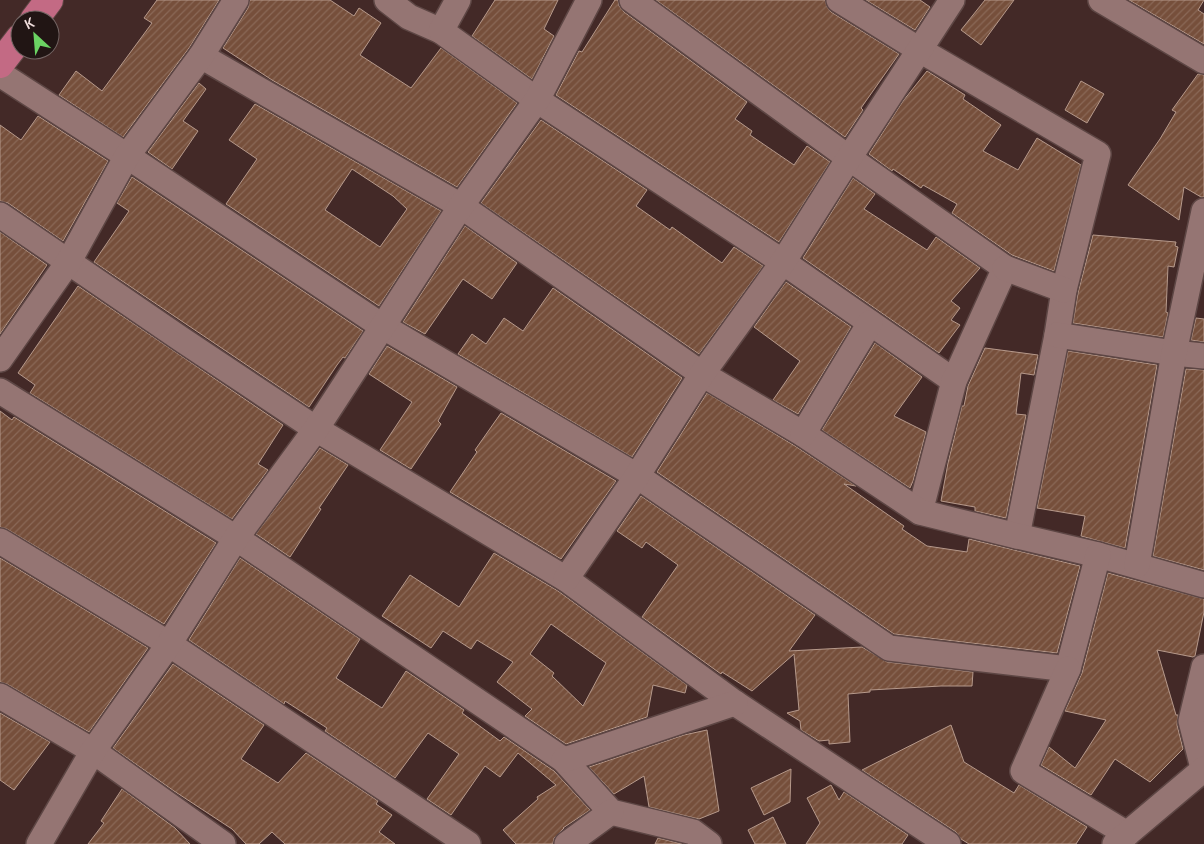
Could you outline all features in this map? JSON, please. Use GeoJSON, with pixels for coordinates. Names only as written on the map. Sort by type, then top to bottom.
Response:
{"type":"FeatureCollection","features":[{"type":"Feature","properties":{"kind":"main road"},"geometry":{"type":"LineString","coordinates":[[0,64],[10,51]]}},
{"type":"Feature","properties":{"kind":"street"},"geometry":{"type":"LineString","coordinates":[[0,359],[69,262],[127,156],[201,56],[236,0]]}},
{"type":"Feature","properties":{"kind":"street"},"geometry":{"type":"LineString","coordinates":[[387,0],[409,16],[440,31],[537,100],[783,262],[954,381]]}},
{"type":"Feature","properties":{"kind":"street"},"geometry":{"type":"LineString","coordinates":[[440,31],[458,0]]}},
{"type":"Feature","properties":{"kind":"street"},"geometry":{"type":"LineString","coordinates":[[39,844],[93,751],[169,644],[236,538],[316,429],[461,206],[537,100],[588,0]]}},
{"type":"Feature","properties":{"kind":"street"},"geometry":{"type":"LineString","coordinates":[[632,0],[848,158],[1005,268],[1064,290]]}},
{"type":"Feature","properties":{"kind":"street"},"geometry":{"type":"LineString","coordinates":[[839,0],[918,50],[1098,154],[1064,290],[1057,335],[1017,536]]}},
{"type":"Feature","properties":{"kind":"street"},"geometry":{"type":"LineString","coordinates":[[566,579],[637,476],[702,374],[783,262],[848,158],[952,0]]}},
{"type":"Feature","properties":{"kind":"street"},"geometry":{"type":"LineString","coordinates":[[1101,0],[1204,61]]}},
{"type":"Feature","properties":{"kind":"street"},"geometry":{"type":"LineString","coordinates":[[201,56],[461,206],[702,374],[803,434],[920,512],[1137,565],[1204,585]]}},
{"type":"Feature","properties":{"kind":"street"},"geometry":{"type":"LineString","coordinates":[[0,74],[382,326],[637,476],[888,648],[1068,669]]}},
{"type":"Feature","properties":{"kind":"street"},"geometry":{"type":"LineString","coordinates":[[1137,565],[1174,353],[1204,211]]}},
{"type":"Feature","properties":{"kind":"street"},"geometry":{"type":"LineString","coordinates":[[0,215],[316,429],[566,579],[734,703],[948,844]]}},
{"type":"Feature","properties":{"kind":"street"},"geometry":{"type":"LineString","coordinates":[[920,512],[954,381],[1005,268]]}},
{"type":"Feature","properties":{"kind":"street"},"geometry":{"type":"LineString","coordinates":[[803,434],[870,322]]}},
{"type":"Feature","properties":{"kind":"street"},"geometry":{"type":"LineString","coordinates":[[1057,335],[1204,356]]}},
{"type":"Feature","properties":{"kind":"street"},"geometry":{"type":"LineString","coordinates":[[0,391],[236,538],[564,760],[611,812],[693,832],[709,844]]}},
{"type":"Feature","properties":{"kind":"street"},"geometry":{"type":"LineString","coordinates":[[0,541],[169,644],[468,844]]}},
{"type":"Feature","properties":{"kind":"street"},"geometry":{"type":"LineString","coordinates":[[1098,555],[1068,669],[1023,771],[1121,839],[1204,770],[1191,721],[1204,667]]}},
{"type":"Feature","properties":{"kind":"street"},"geometry":{"type":"LineString","coordinates":[[0,696],[93,751],[223,844]]}},
{"type":"Feature","properties":{"kind":"street"},"geometry":{"type":"LineString","coordinates":[[564,760],[734,703]]}},
{"type":"Feature","properties":{"kind":"street"},"geometry":{"type":"LineString","coordinates":[[567,844],[611,812]]}},
{"type":"Feature","properties":{"kind":"building"},"geometry":{"type":"Polygon","coordinates":[[[157,0],[219,0],[189,48],[123,137],[59,95],[76,71],[102,91],[152,23],[144,18],[157,0]]]}},
{"type":"Feature","properties":{"kind":"building"},"geometry":{"type":"Polygon","coordinates":[[[250,0],[330,0],[354,16],[359,8],[381,23],[360,55],[411,88],[441,48],[517,103],[457,187],[272,80],[223,48],[248,8],[250,0]]]}},
{"type":"Feature","properties":{"kind":"building"},"geometry":{"type":"Polygon","coordinates":[[[495,0],[558,0],[544,29],[554,36],[532,79],[472,36],[495,0]]]}},
{"type":"Feature","properties":{"kind":"building"},"geometry":{"type":"Polygon","coordinates":[[[615,0],[618,0],[619,6],[624,12],[747,102],[735,119],[752,131],[750,135],[794,165],[807,146],[830,162],[779,242],[556,95],[579,51],[582,52],[615,0]]]}},
{"type":"Feature","properties":{"kind":"building"},"geometry":{"type":"Polygon","coordinates":[[[656,0],[825,0],[831,12],[899,54],[861,108],[863,110],[845,137],[656,0]]]}},
{"type":"Feature","properties":{"kind":"building"},"geometry":{"type":"Polygon","coordinates":[[[866,0],[920,0],[930,7],[915,30],[866,0]]]}},
{"type":"Feature","properties":{"kind":"building"},"geometry":{"type":"Polygon","coordinates":[[[985,0],[1014,0],[981,45],[961,30],[985,0]]]}},
{"type":"Feature","properties":{"kind":"building"},"geometry":{"type":"Polygon","coordinates":[[[1129,0],[1204,0],[1198,10],[1204,14],[1204,44],[1129,0]]]}},
{"type":"Feature","properties":{"kind":"building"},"geometry":{"type":"Polygon","coordinates":[[[927,71],[965,95],[963,99],[1001,125],[983,151],[1018,170],[1037,138],[1081,165],[1054,271],[1012,255],[952,213],[957,204],[923,185],[921,188],[893,169],[892,171],[869,154],[903,101],[927,71]]]}},
{"type":"Feature","properties":{"kind":"building"},"geometry":{"type":"Polygon","coordinates":[[[1198,74],[1204,75],[1204,197],[1184,187],[1179,220],[1128,185],[1176,112],[1172,110],[1198,74]]]}},
{"type":"Feature","properties":{"kind":"building"},"geometry":{"type":"Polygon","coordinates":[[[1081,81],[1104,94],[1087,123],[1065,110],[1081,81]]]}},
{"type":"Feature","properties":{"kind":"building"},"geometry":{"type":"Polygon","coordinates":[[[199,83],[206,89],[183,121],[198,131],[172,169],[148,152],[199,83]]]}},
{"type":"Feature","properties":{"kind":"building"},"geometry":{"type":"Polygon","coordinates":[[[255,104],[441,211],[379,306],[226,204],[257,159],[229,140],[255,104]],[[352,169],[325,210],[380,247],[407,209],[393,196],[352,169]]]}},
{"type":"Feature","properties":{"kind":"building"},"geometry":{"type":"Polygon","coordinates":[[[38,116],[108,161],[63,241],[8,203],[0,201],[0,125],[21,140],[38,116]]]}},
{"type":"Feature","properties":{"kind":"building"},"geometry":{"type":"Polygon","coordinates":[[[541,120],[647,190],[636,206],[670,230],[672,227],[722,263],[734,247],[763,266],[699,354],[481,203],[541,120]]]}},
{"type":"Feature","properties":{"kind":"building"},"geometry":{"type":"Polygon","coordinates":[[[132,177],[363,331],[345,358],[343,357],[337,365],[309,407],[94,262],[129,211],[117,203],[132,177]]]}},
{"type":"Feature","properties":{"kind":"building"},"geometry":{"type":"Polygon","coordinates":[[[853,178],[875,194],[864,209],[927,250],[936,237],[980,268],[951,301],[960,308],[951,320],[960,325],[939,353],[803,258],[853,178]]]}},
{"type":"Feature","properties":{"kind":"building"},"geometry":{"type":"Polygon","coordinates":[[[465,226],[517,263],[492,299],[463,279],[425,334],[403,322],[465,226]]]}},
{"type":"Feature","properties":{"kind":"building"},"geometry":{"type":"Polygon","coordinates":[[[0,232],[47,265],[0,334],[0,232]]]}},
{"type":"Feature","properties":{"kind":"building"},"geometry":{"type":"Polygon","coordinates":[[[1093,235],[1176,242],[1175,246],[1178,247],[1174,267],[1168,266],[1166,312],[1168,313],[1163,337],[1073,323],[1078,293],[1093,235]]]}},
{"type":"Feature","properties":{"kind":"building"},"geometry":{"type":"Polygon","coordinates":[[[786,282],[851,327],[798,414],[773,400],[800,361],[754,327],[786,282]]]}},
{"type":"Feature","properties":{"kind":"building"},"geometry":{"type":"Polygon","coordinates":[[[78,286],[283,425],[258,464],[268,470],[232,519],[30,393],[35,385],[18,373],[78,286]]]}},
{"type":"Feature","properties":{"kind":"building"},"geometry":{"type":"Polygon","coordinates":[[[553,288],[682,378],[632,457],[458,354],[472,334],[486,344],[504,318],[523,331],[553,288]]]}},
{"type":"Feature","properties":{"kind":"building"},"geometry":{"type":"Polygon","coordinates":[[[1196,318],[1204,319],[1204,342],[1191,340],[1196,318]]]}},
{"type":"Feature","properties":{"kind":"building"},"geometry":{"type":"Polygon","coordinates":[[[875,343],[922,377],[894,416],[926,432],[910,488],[822,430],[875,343]]]}},
{"type":"Feature","properties":{"kind":"building"},"geometry":{"type":"Polygon","coordinates":[[[387,346],[457,387],[438,421],[441,424],[411,469],[380,450],[412,402],[369,374],[387,346]]]}},
{"type":"Feature","properties":{"kind":"building"},"geometry":{"type":"Polygon","coordinates":[[[985,348],[1038,355],[1034,375],[1021,373],[1016,414],[1026,415],[1006,518],[975,511],[975,507],[941,501],[962,406],[964,406],[968,386],[985,348]]]}},
{"type":"Feature","properties":{"kind":"building"},"geometry":{"type":"Polygon","coordinates":[[[1068,351],[1157,365],[1125,548],[1081,536],[1085,516],[1037,508],[1068,351]]]}},
{"type":"Feature","properties":{"kind":"building"},"geometry":{"type":"Polygon","coordinates":[[[1186,369],[1204,370],[1204,570],[1153,556],[1186,369]]]}},
{"type":"Feature","properties":{"kind":"building"},"geometry":{"type":"Polygon","coordinates":[[[707,393],[795,446],[856,486],[844,484],[904,526],[902,529],[927,546],[967,552],[969,539],[1080,566],[1057,653],[894,634],[657,472],[707,393]]]}},
{"type":"Feature","properties":{"kind":"building"},"geometry":{"type":"Polygon","coordinates":[[[0,411],[12,420],[14,417],[216,543],[164,624],[7,529],[0,527],[0,411]]]}},
{"type":"Feature","properties":{"kind":"building"},"geometry":{"type":"Polygon","coordinates":[[[501,413],[616,481],[561,559],[450,492],[477,452],[475,450],[501,413]]]}},
{"type":"Feature","properties":{"kind":"building"},"geometry":{"type":"Polygon","coordinates":[[[320,448],[348,465],[319,508],[321,509],[290,557],[256,534],[320,448]]]}},
{"type":"Feature","properties":{"kind":"building"},"geometry":{"type":"Polygon","coordinates":[[[641,496],[815,615],[789,651],[862,647],[887,662],[973,672],[972,686],[870,690],[870,692],[848,694],[850,742],[829,744],[829,740],[819,741],[801,730],[800,721],[787,713],[799,710],[794,654],[752,691],[722,672],[721,674],[642,617],[678,565],[646,542],[642,548],[617,531],[641,496]]]}},
{"type":"Feature","properties":{"kind":"building"},"geometry":{"type":"Polygon","coordinates":[[[494,553],[558,591],[687,685],[685,693],[653,685],[647,717],[566,744],[525,716],[532,709],[497,682],[513,662],[477,640],[471,649],[443,631],[431,648],[382,616],[410,575],[459,607],[494,553]],[[551,624],[530,654],[554,673],[552,676],[583,706],[606,663],[551,624]]]}},
{"type":"Feature","properties":{"kind":"building"},"geometry":{"type":"Polygon","coordinates":[[[0,558],[148,648],[89,732],[7,684],[0,682],[0,558]]]}},
{"type":"Feature","properties":{"kind":"building"},"geometry":{"type":"Polygon","coordinates":[[[240,558],[360,639],[336,678],[382,708],[406,671],[464,710],[462,713],[500,741],[504,737],[554,771],[590,810],[563,828],[554,838],[553,844],[516,844],[503,830],[538,799],[537,797],[556,785],[518,753],[500,777],[485,766],[451,815],[427,799],[459,754],[428,733],[395,778],[325,731],[327,728],[285,701],[284,704],[189,640],[240,558]]]}},
{"type":"Feature","properties":{"kind":"building"},"geometry":{"type":"Polygon","coordinates":[[[1108,573],[1204,599],[1204,612],[1195,656],[1157,650],[1176,715],[1178,715],[1177,725],[1183,749],[1150,782],[1115,759],[1091,795],[1041,765],[1049,747],[1075,768],[1106,720],[1065,711],[1082,673],[1108,573]]]}},
{"type":"Feature","properties":{"kind":"building"},"geometry":{"type":"Polygon","coordinates":[[[173,664],[264,725],[241,759],[278,783],[306,753],[378,801],[376,804],[392,815],[379,832],[395,844],[285,844],[272,832],[259,844],[246,844],[232,829],[113,748],[173,664]]]}},
{"type":"Feature","properties":{"kind":"building"},"geometry":{"type":"Polygon","coordinates":[[[0,713],[50,742],[14,790],[0,780],[0,713]]]}},
{"type":"Feature","properties":{"kind":"building"},"geometry":{"type":"Polygon","coordinates":[[[951,725],[964,762],[1014,793],[1019,785],[1087,827],[1076,844],[969,844],[961,839],[956,832],[862,770],[951,725]]]}},
{"type":"Feature","properties":{"kind":"building"},"geometry":{"type":"Polygon","coordinates":[[[707,730],[719,811],[699,819],[649,807],[644,776],[614,794],[589,767],[684,735],[707,730]]]}},
{"type":"Feature","properties":{"kind":"building"},"geometry":{"type":"Polygon","coordinates":[[[791,769],[790,802],[764,815],[751,788],[791,769]]]}},
{"type":"Feature","properties":{"kind":"building"},"geometry":{"type":"Polygon","coordinates":[[[831,785],[839,800],[844,792],[908,835],[902,844],[806,844],[820,823],[807,798],[831,785]]]}},
{"type":"Feature","properties":{"kind":"building"},"geometry":{"type":"Polygon","coordinates":[[[122,789],[175,828],[190,844],[88,844],[104,823],[101,821],[122,789]]]}},
{"type":"Feature","properties":{"kind":"building"},"geometry":{"type":"Polygon","coordinates":[[[773,817],[786,844],[755,844],[748,830],[773,817]]]}},
{"type":"Feature","properties":{"kind":"building"},"geometry":{"type":"Polygon","coordinates":[[[658,838],[682,844],[655,844],[658,838]]]}}]}
